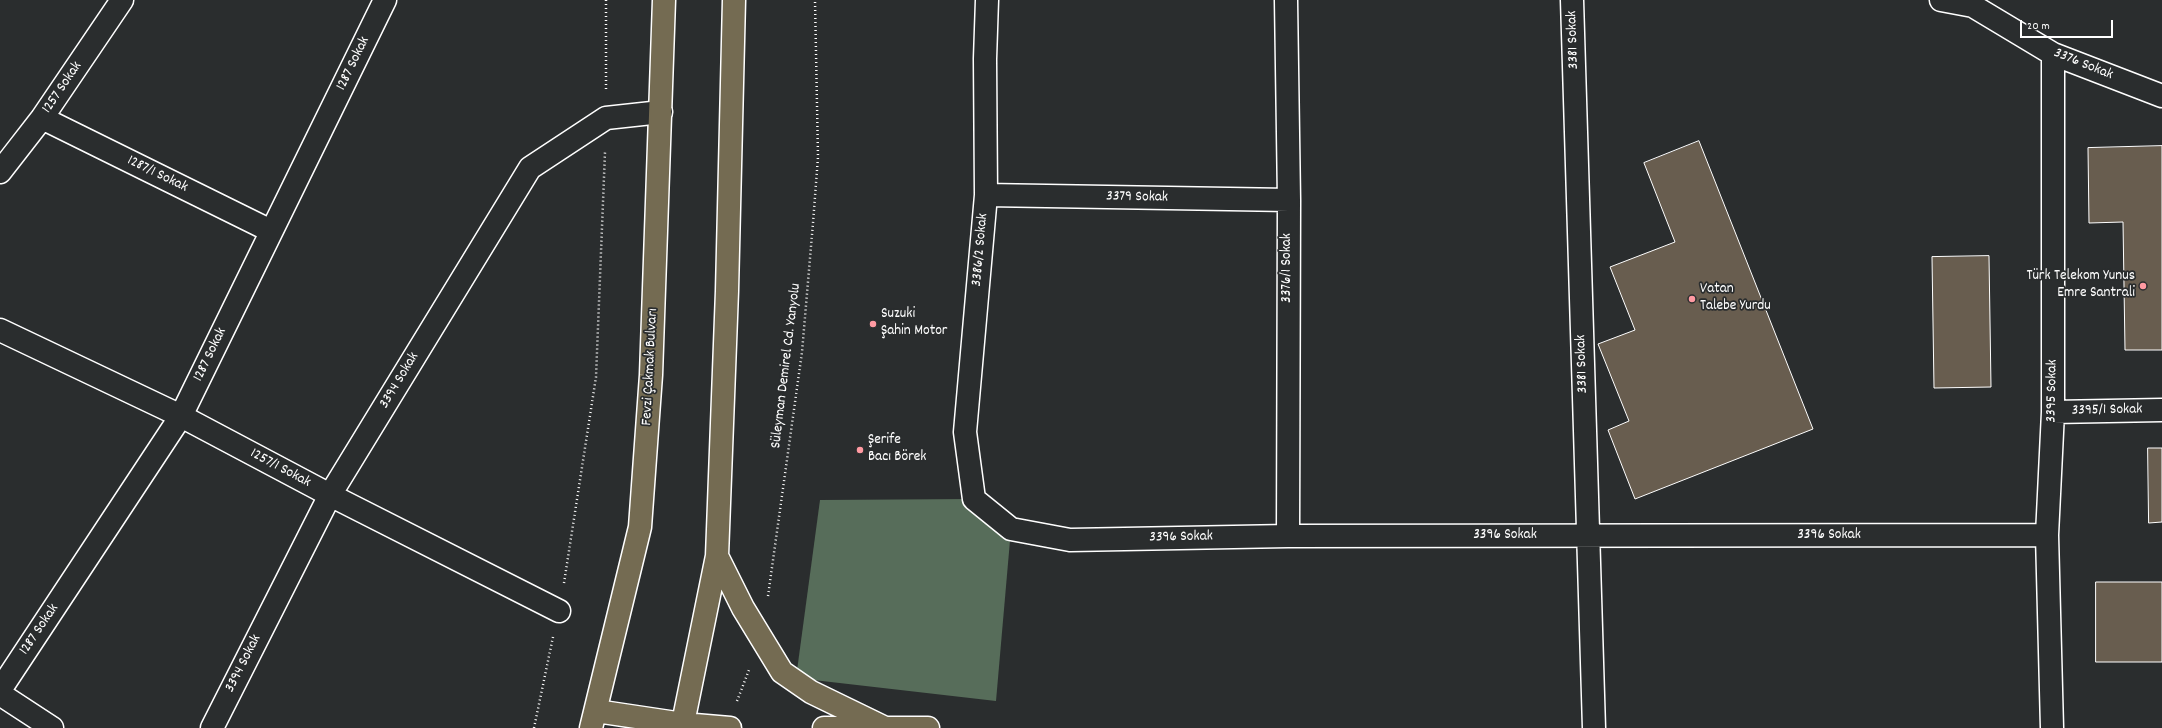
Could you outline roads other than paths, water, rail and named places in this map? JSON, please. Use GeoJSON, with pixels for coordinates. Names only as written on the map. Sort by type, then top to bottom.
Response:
{"type":"FeatureCollection","features":[{"type":"Feature","properties":{"kind":"main road","name":"Fevzi Çakmak Bulvarı"},"geometry":{"type":"LineString","coordinates":[[594,720],[640,527],[652,375],[664,0]]}},
{"type":"Feature","properties":{"kind":"main road"},"geometry":{"type":"LineString","coordinates":[[683,726],[717,556],[727,291],[734,0]]}},
{"type":"Feature","properties":{"kind":"main road"},"geometry":{"type":"LineString","coordinates":[[717,556],[759,635],[782,672],[811,692],[883,727]]}},
{"type":"Feature","properties":{"kind":"main road"},"geometry":{"type":"LineString","coordinates":[[594,720],[730,728]]}},
{"type":"Feature","properties":{"kind":"main road"},"geometry":{"type":"LineString","coordinates":[[824,728],[928,728]]}},
{"type":"Feature","properties":{"kind":"street","name":"1257 Sokak"},"geometry":{"type":"LineString","coordinates":[[0,172],[42,118],[122,0]]}},
{"type":"Feature","properties":{"kind":"street","name":"1287 Sokak"},"geometry":{"type":"LineString","coordinates":[[0,690],[181,416],[385,0]]}},
{"type":"Feature","properties":{"kind":"street","name":"3386/2 Sokak"},"geometry":{"type":"LineString","coordinates":[[974,499],[964,432],[986,195],[985,59],[987,0]]}},
{"type":"Feature","properties":{"kind":"street","name":"3376/1 Sokak"},"geometry":{"type":"LineString","coordinates":[[1286,0],[1289,200],[1288,536]]}},
{"type":"Feature","properties":{"kind":"street","name":"3381 Sokak"},"geometry":{"type":"LineString","coordinates":[[1572,0],[1587,537],[1594,728]]}},
{"type":"Feature","properties":{"kind":"street","name":"3376 Sokak"},"geometry":{"type":"LineString","coordinates":[[1942,0],[1974,3],[2053,54],[2162,96]]}},
{"type":"Feature","properties":{"kind":"street","name":"3395 Sokak"},"geometry":{"type":"LineString","coordinates":[[2052,728],[2047,535],[2053,412],[2053,54]]}},
{"type":"Feature","properties":{"kind":"street","name":"3394 Sokak"},"geometry":{"type":"LineString","coordinates":[[212,728],[330,495],[530,168],[606,118],[661,112]]}},
{"type":"Feature","properties":{"kind":"street","name":"1287/1 Sokak"},"geometry":{"type":"LineString","coordinates":[[42,118],[271,231]]}},
{"type":"Feature","properties":{"kind":"street","name":"3379 Sokak"},"geometry":{"type":"LineString","coordinates":[[986,195],[1289,200]]}},
{"type":"Feature","properties":{"kind":"street","name":"1257/1 Sokak"},"geometry":{"type":"LineString","coordinates":[[1,332],[181,416],[330,495],[559,611]]}},
{"type":"Feature","properties":{"kind":"street","name":"3395/1 Sokak"},"geometry":{"type":"LineString","coordinates":[[2053,412],[2162,410]]}},
{"type":"Feature","properties":{"kind":"street","name":"3396 Sokak"},"geometry":{"type":"LineString","coordinates":[[974,499],[1011,529],[1070,540],[1288,536],[1587,537],[2047,535]]}},
{"type":"Feature","properties":{"kind":"street"},"geometry":{"type":"LineString","coordinates":[[0,694],[52,728]]}},
{"type":"Feature","properties":{"kind":"place","name":"Türk Telekom Yunus Emre Santrali"},"geometry":{"type":"Point","coordinates":[2143,286]}},
{"type":"Feature","properties":{"kind":"place","name":"Vatan Talebe Yurdu"},"geometry":{"type":"Point","coordinates":[1692,299]}},
{"type":"Feature","properties":{"kind":"place","name":"Suzuki Şahin Motor"},"geometry":{"type":"Point","coordinates":[873,324]}},
{"type":"Feature","properties":{"kind":"place","name":"Şerife Bacı Börek"},"geometry":{"type":"Point","coordinates":[860,450]}}]}
